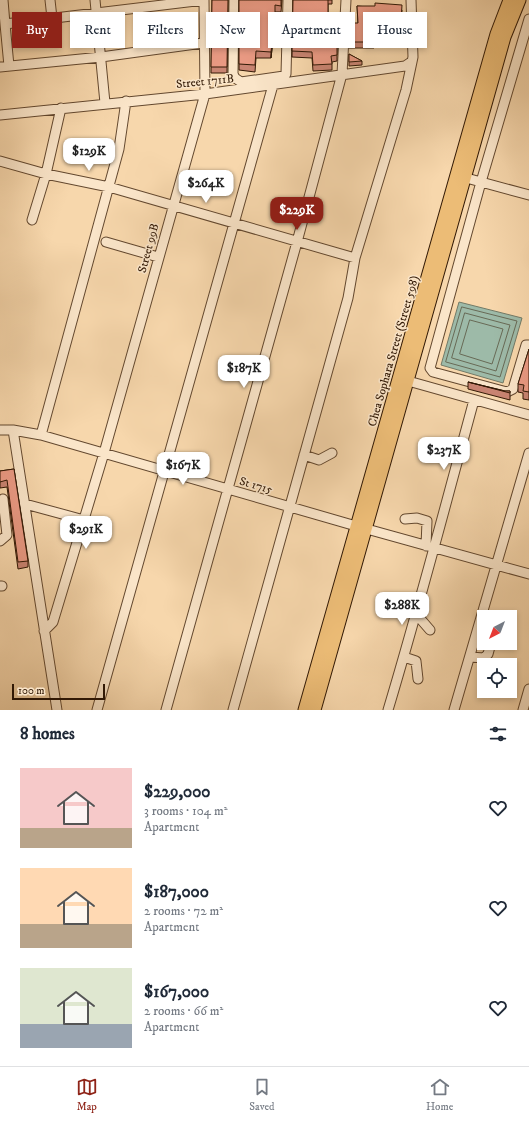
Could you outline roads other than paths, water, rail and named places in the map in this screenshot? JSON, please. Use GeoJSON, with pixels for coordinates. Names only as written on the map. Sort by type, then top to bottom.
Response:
{"type":"FeatureCollection","features":[{"type":"Feature","properties":{"kind":"main road","name":"Chea Sophara Street (Street 598)"},"geometry":{"type":"LineString","coordinates":[[461,176],[496,34],[510,0]]}},
{"type":"Feature","properties":{"kind":"main road","name":"Chea Sophara Street (Street 598)"},"geometry":{"type":"LineString","coordinates":[[304,710],[361,528],[461,176],[505,37],[520,0]]}},
{"type":"Feature","properties":{"kind":"main road","name":"Chea Sophara Street (Street 598)"},"geometry":{"type":"LineString","coordinates":[[315,710],[361,528]]}},
{"type":"Feature","properties":{"kind":"street"},"geometry":{"type":"LineString","coordinates":[[3,0],[5,24],[5,67],[101,57],[203,43]]}},
{"type":"Feature","properties":{"kind":"street"},"geometry":{"type":"LineString","coordinates":[[50,0],[51,12]]}},
{"type":"Feature","properties":{"kind":"street"},"geometry":{"type":"LineString","coordinates":[[95,0],[97,12]]}},
{"type":"Feature","properties":{"kind":"street"},"geometry":{"type":"LineString","coordinates":[[102,12],[142,4],[204,0]]}},
{"type":"Feature","properties":{"kind":"street","name":"Street 99B"},"geometry":{"type":"LineString","coordinates":[[44,631],[53,622],[84,520],[205,94],[203,43],[204,0]]}},
{"type":"Feature","properties":{"kind":"street"},"geometry":{"type":"LineString","coordinates":[[234,0],[233,74],[235,78],[241,82],[284,76],[286,74],[288,0]]}},
{"type":"Feature","properties":{"kind":"street"},"geometry":{"type":"LineString","coordinates":[[166,710],[297,242],[342,74],[346,0]]}},
{"type":"Feature","properties":{"kind":"street"},"geometry":{"type":"LineString","coordinates":[[233,710],[348,298],[355,258],[406,90],[413,57],[411,0]]}},
{"type":"Feature","properties":{"kind":"street"},"geometry":{"type":"LineString","coordinates":[[529,19],[481,182],[430,368],[433,372],[507,392],[512,389],[522,353],[526,345],[529,344]]}},
{"type":"Feature","properties":{"kind":"street"},"geometry":{"type":"LineString","coordinates":[[5,24],[12,23]]}},
{"type":"Feature","properties":{"kind":"street"},"geometry":{"type":"LineString","coordinates":[[100,48],[105,103]]}},
{"type":"Feature","properties":{"kind":"street","name":"Street 1711B"},"geometry":{"type":"LineString","coordinates":[[0,115],[105,103],[205,94],[405,66],[411,62]]}},
{"type":"Feature","properties":{"kind":"street"},"geometry":{"type":"LineString","coordinates":[[97,710],[273,85]]}},
{"type":"Feature","properties":{"kind":"street"},"geometry":{"type":"LineString","coordinates":[[41,435],[119,149],[126,101]]}},
{"type":"Feature","properties":{"kind":"street"},"geometry":{"type":"LineString","coordinates":[[32,220],[46,174],[61,108]]}},
{"type":"Feature","properties":{"kind":"street"},"geometry":{"type":"LineString","coordinates":[[0,161],[46,174],[109,187],[355,258]]}},
{"type":"Feature","properties":{"kind":"street"},"geometry":{"type":"LineString","coordinates":[[461,176],[529,194]]}},
{"type":"Feature","properties":{"kind":"street"},"geometry":{"type":"LineString","coordinates":[[106,242],[158,257]]}},
{"type":"Feature","properties":{"kind":"street"},"geometry":{"type":"LineString","coordinates":[[403,380],[529,415]]}},
{"type":"Feature","properties":{"kind":"street"},"geometry":{"type":"LineString","coordinates":[[388,710],[417,615],[430,546],[474,400]]}},
{"type":"Feature","properties":{"kind":"street","name":"St 1715"},"geometry":{"type":"LineString","coordinates":[[0,430],[13,430],[41,435],[361,528],[529,574]]}},
{"type":"Feature","properties":{"kind":"street"},"geometry":{"type":"LineString","coordinates":[[13,430],[57,710]]}},
{"type":"Feature","properties":{"kind":"street"},"geometry":{"type":"LineString","coordinates":[[304,455],[319,460],[332,453]]}},
{"type":"Feature","properties":{"kind":"street"},"geometry":{"type":"LineString","coordinates":[[454,710],[529,453]]}},
{"type":"Feature","properties":{"kind":"street"},"geometry":{"type":"LineString","coordinates":[[0,541],[7,535],[3,499]]}},
{"type":"Feature","properties":{"kind":"street"},"geometry":{"type":"LineString","coordinates":[[25,504],[84,520]]}},
{"type":"Feature","properties":{"kind":"street"},"geometry":{"type":"LineString","coordinates":[[405,519],[417,518],[428,521],[430,546]]}},
{"type":"Feature","properties":{"kind":"street"},"geometry":{"type":"LineString","coordinates":[[417,615],[430,630]]}},
{"type":"Feature","properties":{"kind":"street"},"geometry":{"type":"LineString","coordinates":[[470,657],[484,658],[488,654],[489,650]]}},
{"type":"Feature","properties":{"kind":"street"},"geometry":{"type":"LineString","coordinates":[[404,657],[416,661],[418,679]]}},
{"type":"Feature","properties":{"kind":"street"},"geometry":{"type":"LineString","coordinates":[[523,710],[529,689]]}},
{"type":"Feature","properties":{"kind":"water"},"geometry":{"type":"Polygon","coordinates":[[[459,302],[522,318],[503,383],[441,365],[459,302]]]}}]}
